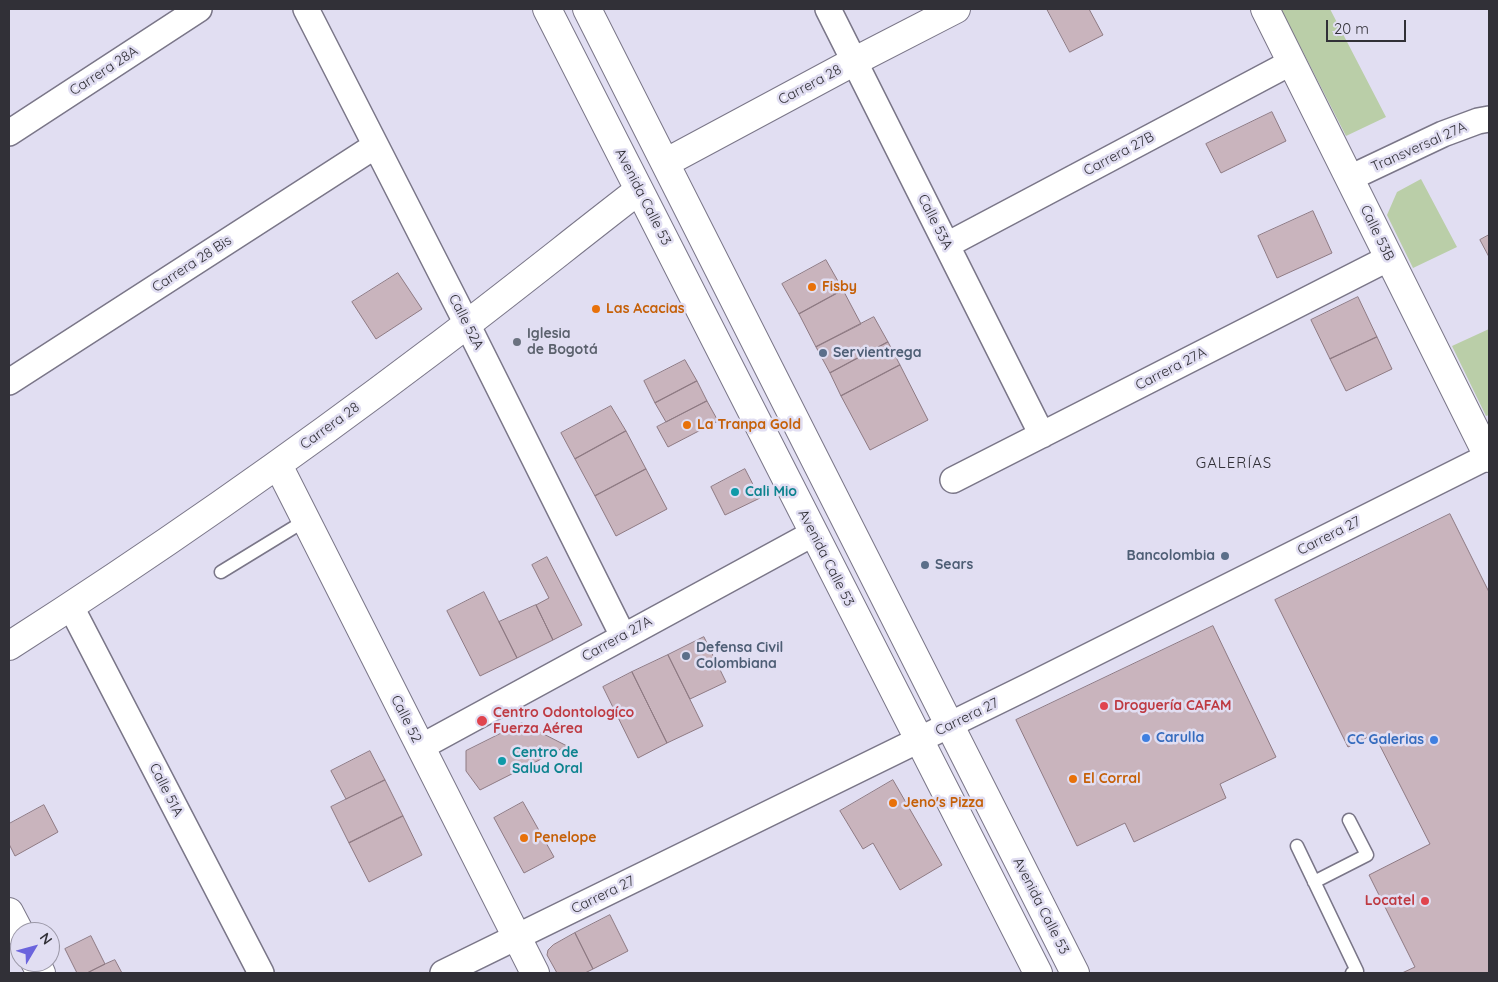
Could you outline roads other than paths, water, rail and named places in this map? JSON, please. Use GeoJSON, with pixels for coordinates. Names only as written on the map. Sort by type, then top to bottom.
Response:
{"type":"FeatureCollection","features":[{"type":"Feature","properties":{"kind":"street","name":"Carrera 28A"},"geometry":{"type":"LineString","coordinates":[[9,132],[199,9]]}},
{"type":"Feature","properties":{"kind":"street","name":"Calle 52A"},"geometry":{"type":"LineString","coordinates":[[306,9],[467,324],[623,636]]}},
{"type":"Feature","properties":{"kind":"street","name":"Avenida Calle 53"},"geometry":{"type":"LineString","coordinates":[[588,9],[1075,973]]}},
{"type":"Feature","properties":{"kind":"street","name":"Calle 53A"},"geometry":{"type":"LineString","coordinates":[[828,9],[1042,435]]}},
{"type":"Feature","properties":{"kind":"street","name":"Carrera 28"},"geometry":{"type":"LineString","coordinates":[[665,164],[855,61],[956,9]]}},
{"type":"Feature","properties":{"kind":"street","name":"Calle 53B"},"geometry":{"type":"LineString","coordinates":[[1265,9],[1489,457]]}},
{"type":"Feature","properties":{"kind":"street","name":"Avenida Calle 53"},"geometry":{"type":"LineString","coordinates":[[552,18],[1038,973]]}},
{"type":"Feature","properties":{"kind":"street","name":"Carrera 27B"},"geometry":{"type":"LineString","coordinates":[[947,246],[1292,62]]}},
{"type":"Feature","properties":{"kind":"street","name":"Transversal 27A"},"geometry":{"type":"LineString","coordinates":[[1350,178],[1443,134],[1478,121],[1489,119]]}},
{"type":"Feature","properties":{"kind":"street","name":"Carrera 28 Bis"},"geometry":{"type":"LineString","coordinates":[[9,382],[375,146]]}},
{"type":"Feature","properties":{"kind":"street","name":"Carrera 28"},"geometry":{"type":"LineString","coordinates":[[9,646],[71,606],[278,464],[467,324],[639,190]]}},
{"type":"Feature","properties":{"kind":"street","name":"Carrera 27A"},"geometry":{"type":"LineString","coordinates":[[953,480],[1390,258]]}},
{"type":"Feature","properties":{"kind":"street","name":"Carrera 27"},"geometry":{"type":"LineString","coordinates":[[444,973],[949,726],[1489,457]]}},
{"type":"Feature","properties":{"kind":"street","name":"Calle 52"},"geometry":{"type":"LineString","coordinates":[[278,464],[535,973]]}},
{"type":"Feature","properties":{"kind":"street","name":"Carrera 27A"},"geometry":{"type":"LineString","coordinates":[[421,748],[814,533]]}},
{"type":"Feature","properties":{"kind":"street","name":"Calle 51A"},"geometry":{"type":"LineString","coordinates":[[71,606],[261,973]]}},
{"type":"Feature","properties":{"kind":"lane"},"geometry":{"type":"LineString","coordinates":[[221,572],[306,520]]}},
{"type":"Feature","properties":{"kind":"lane"},"geometry":{"type":"LineString","coordinates":[[1314,882],[1367,856],[1349,820]]}},
{"type":"Feature","properties":{"kind":"lane"},"geometry":{"type":"LineString","coordinates":[[1297,846],[1357,971],[1352,973]]}},
{"type":"Feature","properties":{"kind":"place","name":"Fisby"},"geometry":{"type":"Point","coordinates":[812,287]}},
{"type":"Feature","properties":{"kind":"place","name":"Las Acacias"},"geometry":{"type":"Point","coordinates":[596,309]}},
{"type":"Feature","properties":{"kind":"place","name":"Iglesia de Bogotá"},"geometry":{"type":"Point","coordinates":[517,342]}},
{"type":"Feature","properties":{"kind":"place","name":"Servientrega"},"geometry":{"type":"Point","coordinates":[823,353]}},
{"type":"Feature","properties":{"kind":"place","name":"La Tranpa Gold"},"geometry":{"type":"Point","coordinates":[687,425]}},
{"type":"Feature","properties":{"kind":"place","name":"Cali Mio"},"geometry":{"type":"Point","coordinates":[735,492]}},
{"type":"Feature","properties":{"kind":"place","name":"Bancolombia"},"geometry":{"type":"Point","coordinates":[1225,556]}},
{"type":"Feature","properties":{"kind":"place","name":"Sears"},"geometry":{"type":"Point","coordinates":[925,565]}},
{"type":"Feature","properties":{"kind":"place","name":"Defensa Civil Colombiana"},"geometry":{"type":"Point","coordinates":[686,656]}},
{"type":"Feature","properties":{"kind":"place","name":"Droguería CAFAM"},"geometry":{"type":"Point","coordinates":[1104,706]}},
{"type":"Feature","properties":{"kind":"place","name":"Centro Odontologíco Fuerza Aérea"},"geometry":{"type":"Point","coordinates":[482,721]}},
{"type":"Feature","properties":{"kind":"place","name":"Carulla"},"geometry":{"type":"Point","coordinates":[1146,738]}},
{"type":"Feature","properties":{"kind":"place","name":"CC Galerias"},"geometry":{"type":"Point","coordinates":[1434,740]}},
{"type":"Feature","properties":{"kind":"place","name":"Centro de Salud Oral"},"geometry":{"type":"Point","coordinates":[502,761]}},
{"type":"Feature","properties":{"kind":"place","name":"El Corral"},"geometry":{"type":"Point","coordinates":[1073,779]}},
{"type":"Feature","properties":{"kind":"place","name":"Jeno's Pizza"},"geometry":{"type":"Point","coordinates":[893,803]}},
{"type":"Feature","properties":{"kind":"place","name":"Penelope"},"geometry":{"type":"Point","coordinates":[524,838]}},
{"type":"Feature","properties":{"kind":"place","name":"Locatel"},"geometry":{"type":"Point","coordinates":[1425,901]}},
{"type":"Feature","properties":{"kind":"district","name":"GALERÍAS"},"geometry":{"type":"Point","coordinates":[1234,463]}}]}
